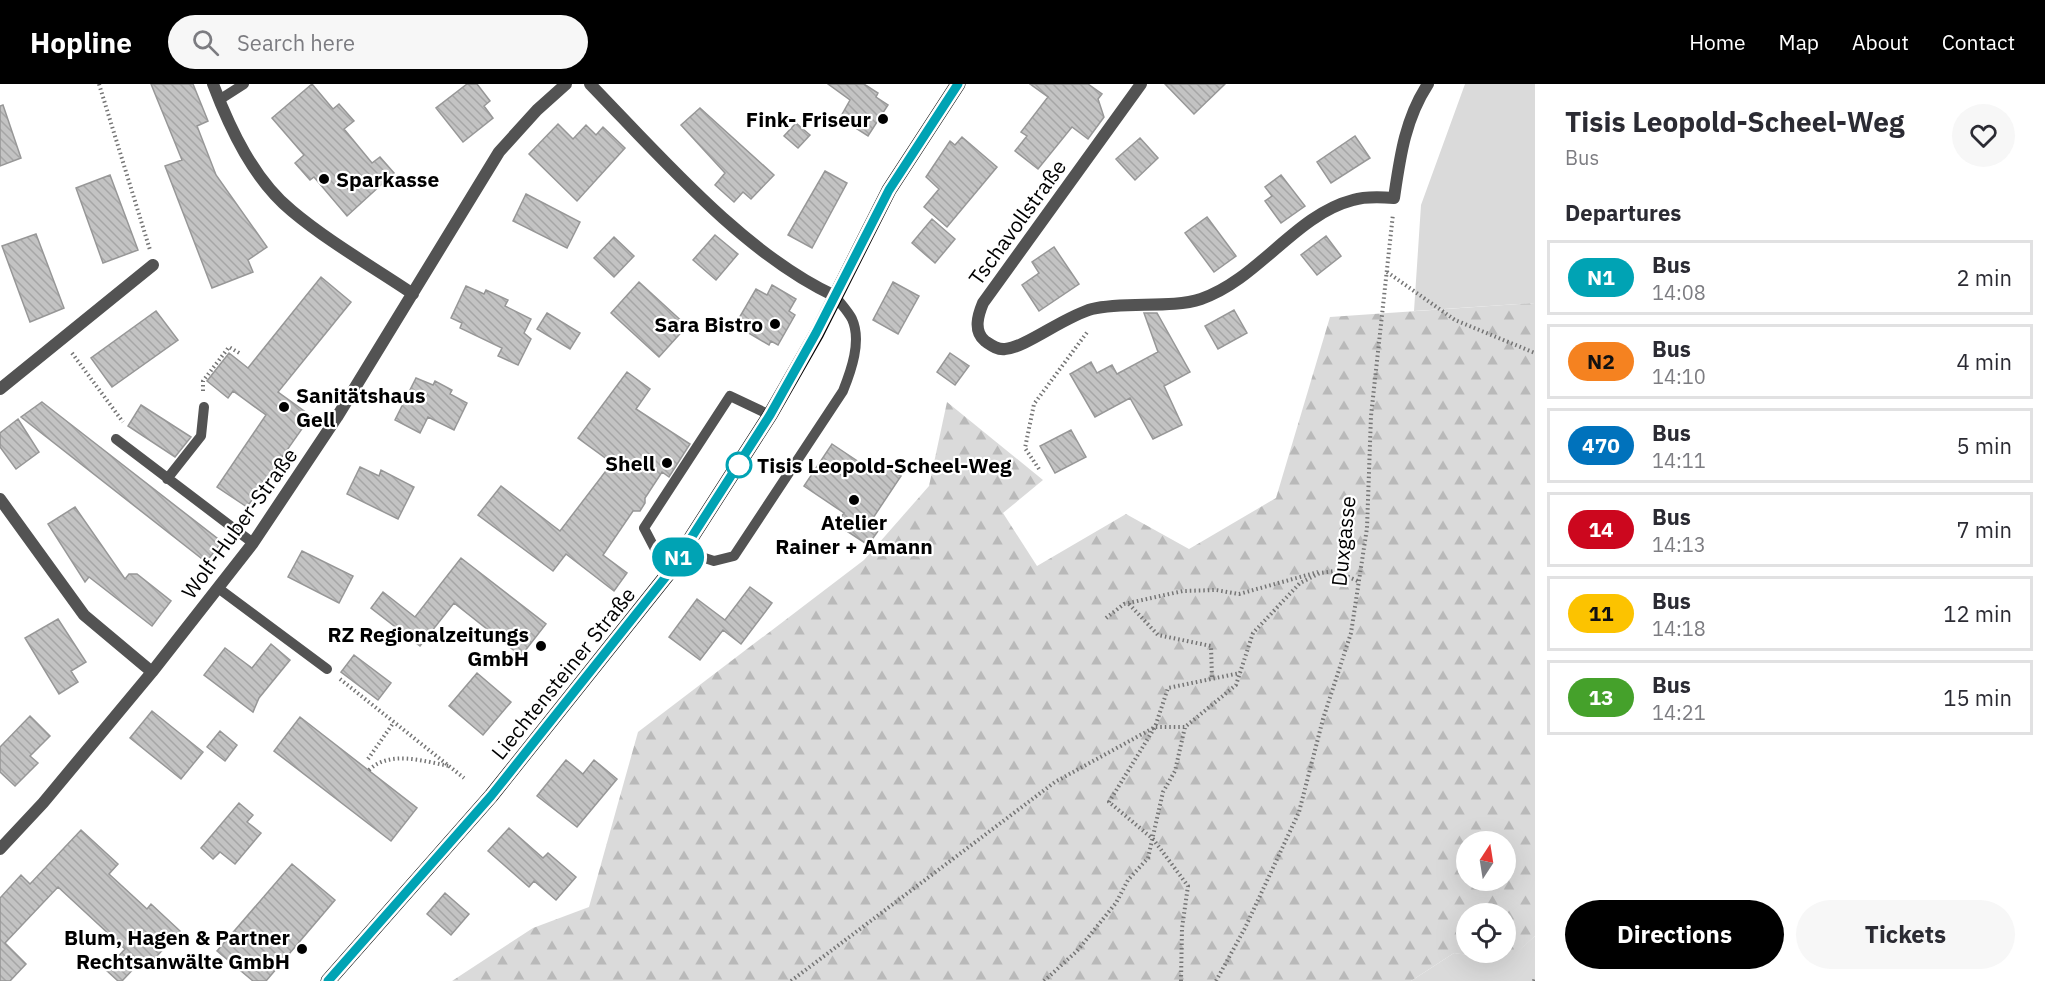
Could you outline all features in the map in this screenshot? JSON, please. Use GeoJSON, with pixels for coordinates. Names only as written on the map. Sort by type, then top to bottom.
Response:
{"type":"FeatureCollection","features":[{"type":"Feature","properties":{"kind":"main road","name":"Liechtensteiner Straße"},"geometry":{"type":"LineString","coordinates":[[328,981],[491,796],[668,574],[770,415],[835,296],[889,190],[958,84]]}},
{"type":"Feature","properties":{"kind":"street"},"geometry":{"type":"LineString","coordinates":[[213,84],[255,170],[291,210],[413,294]]}},
{"type":"Feature","properties":{"kind":"street","name":"Wolf-Huber-Straße"},"geometry":{"type":"LineString","coordinates":[[0,849],[43,803],[152,672],[253,543],[337,417],[499,152],[537,110],[566,84]]}},
{"type":"Feature","properties":{"kind":"street"},"geometry":{"type":"LineString","coordinates":[[590,84],[682,180],[766,253],[812,285],[835,296]]}},
{"type":"Feature","properties":{"kind":"street","name":"Tschavollstraße"},"geometry":{"type":"LineString","coordinates":[[1141,84],[983,303],[977,327],[982,338],[993,347],[1005,349],[1064,319],[1098,308],[1200,300],[1233,284],[1321,214],[1353,200],[1394,198]]}},
{"type":"Feature","properties":{"kind":"street"},"geometry":{"type":"LineString","coordinates":[[1394,198],[1402,142],[1416,102],[1428,84]]}},
{"type":"Feature","properties":{"kind":"street"},"geometry":{"type":"LineString","coordinates":[[0,389],[153,266]]}},
{"type":"Feature","properties":{"kind":"street"},"geometry":{"type":"LineString","coordinates":[[0,499],[84,615],[152,672]]}},
{"type":"Feature","properties":{"kind":"lane"},"geometry":{"type":"LineString","coordinates":[[219,100],[244,84]]}},
{"type":"Feature","properties":{"kind":"lane"},"geometry":{"type":"LineString","coordinates":[[683,551],[714,561],[734,556],[843,391],[851,370],[856,335],[852,319],[835,296]]}},
{"type":"Feature","properties":{"kind":"lane"},"geometry":{"type":"LineString","coordinates":[[668,574],[644,528],[730,396],[770,415]]}},
{"type":"Feature","properties":{"kind":"lane"},"geometry":{"type":"LineString","coordinates":[[167,479],[201,436],[204,407]]}},
{"type":"Feature","properties":{"kind":"lane"},"geometry":{"type":"LineString","coordinates":[[116,440],[253,543]]}},
{"type":"Feature","properties":{"kind":"lane"},"geometry":{"type":"LineString","coordinates":[[218,588],[327,669]]}},
{"type":"Feature","properties":{"kind":"path"},"geometry":{"type":"LineString","coordinates":[[99,84],[145,230],[153,266]]}},
{"type":"Feature","properties":{"kind":"path","name":"Duxgasse"},"geometry":{"type":"LineString","coordinates":[[1216,981],[1245,928],[1299,812],[1323,719],[1351,633],[1367,528],[1371,416],[1394,198]]}},
{"type":"Feature","properties":{"kind":"path"},"geometry":{"type":"LineString","coordinates":[[1387,272],[1455,320],[1535,353]]}},
{"type":"Feature","properties":{"kind":"path"},"geometry":{"type":"LineString","coordinates":[[1039,469],[1025,448],[1034,404],[1087,332],[1098,308]]}},
{"type":"Feature","properties":{"kind":"path"},"geometry":{"type":"LineString","coordinates":[[63,340],[123,423],[116,440]]}},
{"type":"Feature","properties":{"kind":"path"},"geometry":{"type":"LineString","coordinates":[[204,407],[203,381],[229,348],[241,354]]}},
{"type":"Feature","properties":{"kind":"path"},"geometry":{"type":"LineString","coordinates":[[1106,618],[1124,604],[1183,591],[1216,590],[1239,594],[1309,573],[1335,571],[1360,582]]}},
{"type":"Feature","properties":{"kind":"path"},"geometry":{"type":"LineString","coordinates":[[1044,981],[1077,951],[1116,903],[1128,880],[1148,858],[1163,792],[1175,771],[1185,727],[1236,685],[1253,633],[1275,608],[1300,583],[1320,573],[1335,571]]}},
{"type":"Feature","properties":{"kind":"path"},"geometry":{"type":"LineString","coordinates":[[1129,604],[1158,635],[1211,646],[1212,678]]}},
{"type":"Feature","properties":{"kind":"path"},"geometry":{"type":"LineString","coordinates":[[327,669],[464,778]]}},
{"type":"Feature","properties":{"kind":"path"},"geometry":{"type":"LineString","coordinates":[[1181,981],[1182,928],[1188,886],[1153,839],[1109,802],[1155,726],[1168,688],[1240,673]]}},
{"type":"Feature","properties":{"kind":"path"},"geometry":{"type":"LineString","coordinates":[[368,759],[394,722]]}},
{"type":"Feature","properties":{"kind":"path"},"geometry":{"type":"LineString","coordinates":[[791,981],[1055,782],[1155,726],[1185,727]]}},
{"type":"Feature","properties":{"kind":"path"},"geometry":{"type":"LineString","coordinates":[[369,770],[384,761],[404,758],[449,766]]}},
{"type":"Feature","properties":{"kind":"green space"},"geometry":{"type":"Polygon","coordinates":[[[1465,84],[1535,84],[1535,303],[1414,311],[1421,205],[1465,84]]]}},
{"type":"Feature","properties":{"kind":"green space"},"geometry":{"type":"Polygon","coordinates":[[[1535,303],[1535,936],[1516,954],[1516,903],[1456,903],[1456,953],[1411,981],[452,981],[533,928],[589,907],[638,732],[864,560],[929,486],[947,402],[1043,480],[1003,513],[1037,566],[1126,514],[1189,549],[1276,498],[1330,317],[1535,303]]]}},
{"type":"Feature","properties":{"kind":"green space"},"geometry":{"type":"Polygon","coordinates":[[[1535,936],[1535,981],[1411,981],[1454,953],[1456,953],[1456,963],[1516,963],[1516,953],[1535,936]]]}},
{"type":"Feature","properties":{"kind":"building"},"geometry":{"type":"Polygon","coordinates":[[[151,84],[193,84],[208,121],[197,126],[216,175],[267,247],[248,260],[253,272],[212,288],[165,166],[182,160],[151,84]]]}},
{"type":"Feature","properties":{"kind":"building"},"geometry":{"type":"Polygon","coordinates":[[[312,84],[333,109],[339,104],[354,121],[344,129],[372,163],[380,157],[394,173],[347,216],[314,177],[310,180],[295,163],[304,155],[272,118],[312,84]]]}},
{"type":"Feature","properties":{"kind":"building"},"geometry":{"type":"Polygon","coordinates":[[[467,84],[477,84],[490,101],[484,106],[493,118],[463,142],[436,108],[467,84]]]}},
{"type":"Feature","properties":{"kind":"building"},"geometry":{"type":"Polygon","coordinates":[[[828,84],[864,84],[878,93],[876,97],[888,105],[868,136],[840,118],[850,100],[828,84]]]}},
{"type":"Feature","properties":{"kind":"building"},"geometry":{"type":"Polygon","coordinates":[[[1030,84],[1088,84],[1102,94],[1098,99],[1104,117],[1088,139],[1072,127],[1038,169],[1015,151],[1027,136],[1021,132],[1048,97],[1030,84]]]}},
{"type":"Feature","properties":{"kind":"building"},"geometry":{"type":"Polygon","coordinates":[[[1165,84],[1225,84],[1194,114],[1165,84]]]}},
{"type":"Feature","properties":{"kind":"building"},"geometry":{"type":"Polygon","coordinates":[[[3,105],[21,158],[0,166],[0,106],[3,105]]]}},
{"type":"Feature","properties":{"kind":"building"},"geometry":{"type":"Polygon","coordinates":[[[700,108],[774,175],[751,199],[743,192],[734,202],[715,185],[725,173],[681,125],[700,108]]]}},
{"type":"Feature","properties":{"kind":"building"},"geometry":{"type":"Polygon","coordinates":[[[796,123],[810,135],[798,148],[784,136],[796,123]]]}},
{"type":"Feature","properties":{"kind":"building"},"geometry":{"type":"Polygon","coordinates":[[[558,124],[573,139],[586,125],[596,135],[603,127],[625,148],[577,201],[529,154],[558,124]]]}},
{"type":"Feature","properties":{"kind":"building"},"geometry":{"type":"Polygon","coordinates":[[[1355,136],[1370,158],[1331,183],[1317,162],[1355,136]]]}},
{"type":"Feature","properties":{"kind":"building"},"geometry":{"type":"Polygon","coordinates":[[[962,137],[997,167],[947,227],[924,207],[939,189],[926,177],[950,141],[955,145],[962,137]]]}},
{"type":"Feature","properties":{"kind":"building"},"geometry":{"type":"Polygon","coordinates":[[[1140,138],[1158,158],[1135,180],[1116,159],[1140,138]]]}},
{"type":"Feature","properties":{"kind":"building"},"geometry":{"type":"Polygon","coordinates":[[[825,171],[847,183],[812,248],[788,235],[825,171]]]}},
{"type":"Feature","properties":{"kind":"building"},"geometry":{"type":"Polygon","coordinates":[[[110,175],[138,250],[103,263],[76,188],[110,175]]]}},
{"type":"Feature","properties":{"kind":"building"},"geometry":{"type":"Polygon","coordinates":[[[1281,175],[1305,206],[1281,223],[1265,201],[1272,196],[1265,187],[1281,175]]]}},
{"type":"Feature","properties":{"kind":"building"},"geometry":{"type":"Polygon","coordinates":[[[526,194],[580,222],[567,248],[513,221],[526,194]]]}},
{"type":"Feature","properties":{"kind":"building"},"geometry":{"type":"Polygon","coordinates":[[[1207,217],[1236,256],[1214,272],[1185,233],[1207,217]]]}},
{"type":"Feature","properties":{"kind":"building"},"geometry":{"type":"Polygon","coordinates":[[[932,219],[955,239],[935,263],[912,243],[932,219]]]}},
{"type":"Feature","properties":{"kind":"building"},"geometry":{"type":"Polygon","coordinates":[[[36,234],[64,308],[30,322],[2,246],[36,234]]]}},
{"type":"Feature","properties":{"kind":"building"},"geometry":{"type":"Polygon","coordinates":[[[715,235],[738,254],[716,280],[693,260],[715,235]]]}},
{"type":"Feature","properties":{"kind":"building"},"geometry":{"type":"Polygon","coordinates":[[[1326,236],[1341,256],[1317,275],[1301,255],[1326,236]]]}},
{"type":"Feature","properties":{"kind":"building"},"geometry":{"type":"Polygon","coordinates":[[[614,237],[634,256],[614,277],[594,258],[614,237]]]}},
{"type":"Feature","properties":{"kind":"building"},"geometry":{"type":"Polygon","coordinates":[[[1054,247],[1079,284],[1039,311],[1022,285],[1039,273],[1032,262],[1054,247]]]}},
{"type":"Feature","properties":{"kind":"building"},"geometry":{"type":"Polygon","coordinates":[[[321,277],[351,302],[278,392],[311,416],[247,507],[217,487],[266,415],[233,391],[228,398],[207,381],[229,353],[248,368],[321,277]]]}},
{"type":"Feature","properties":{"kind":"building"},"geometry":{"type":"Polygon","coordinates":[[[639,282],[687,326],[659,357],[611,313],[639,282]]]}},
{"type":"Feature","properties":{"kind":"building"},"geometry":{"type":"Polygon","coordinates":[[[893,282],[919,296],[898,334],[873,320],[893,282]]]}},
{"type":"Feature","properties":{"kind":"building"},"geometry":{"type":"Polygon","coordinates":[[[772,285],[796,299],[789,311],[795,315],[778,345],[771,341],[769,345],[735,325],[756,289],[767,295],[772,285]]]}},
{"type":"Feature","properties":{"kind":"building"},"geometry":{"type":"Polygon","coordinates":[[[466,286],[484,294],[486,290],[508,300],[505,306],[531,319],[524,333],[531,339],[518,365],[498,356],[502,348],[460,328],[462,323],[451,318],[466,286]]]}},
{"type":"Feature","properties":{"kind":"building"},"geometry":{"type":"Polygon","coordinates":[[[1234,310],[1247,333],[1218,349],[1205,326],[1234,310]]]}},
{"type":"Feature","properties":{"kind":"building"},"geometry":{"type":"Polygon","coordinates":[[[156,311],[178,340],[112,387],[91,358],[156,311]]]}},
{"type":"Feature","properties":{"kind":"building"},"geometry":{"type":"Polygon","coordinates":[[[547,313],[580,333],[570,349],[537,329],[547,313]]]}},
{"type":"Feature","properties":{"kind":"building"},"geometry":{"type":"Polygon","coordinates":[[[1144,313],[1157,313],[1190,372],[1164,386],[1182,425],[1153,439],[1130,398],[1095,417],[1070,374],[1091,362],[1097,373],[1112,365],[1117,374],[1158,352],[1144,313]]]}},
{"type":"Feature","properties":{"kind":"building"},"geometry":{"type":"Polygon","coordinates":[[[950,353],[969,366],[955,385],[937,372],[950,353]]]}},
{"type":"Feature","properties":{"kind":"building"},"geometry":{"type":"Polygon","coordinates":[[[627,372],[650,389],[636,409],[690,444],[669,477],[662,472],[645,498],[640,511],[633,511],[603,555],[627,573],[614,591],[566,554],[553,571],[478,515],[501,486],[560,531],[612,463],[578,438],[627,372]]]}},
{"type":"Feature","properties":{"kind":"building"},"geometry":{"type":"Polygon","coordinates":[[[416,378],[433,385],[435,381],[452,390],[450,394],[467,403],[454,430],[428,417],[420,433],[395,420],[416,378]]]}},
{"type":"Feature","properties":{"kind":"building"},"geometry":{"type":"Polygon","coordinates":[[[42,402],[222,542],[206,562],[21,417],[42,402]]]}},
{"type":"Feature","properties":{"kind":"building"},"geometry":{"type":"Polygon","coordinates":[[[141,405],[191,437],[175,457],[128,426],[141,405]]]}},
{"type":"Feature","properties":{"kind":"building"},"geometry":{"type":"Polygon","coordinates":[[[18,419],[39,452],[16,469],[0,447],[0,433],[18,419]]]}},
{"type":"Feature","properties":{"kind":"building"},"geometry":{"type":"Polygon","coordinates":[[[1071,430],[1086,457],[1055,473],[1040,446],[1071,430]]]}},
{"type":"Feature","properties":{"kind":"building","name":"Atelier Rainer + Amann"},"geometry":{"type":"Polygon","coordinates":[[[832,444],[874,472],[880,463],[901,476],[871,521],[881,527],[868,545],[836,524],[844,513],[804,486],[832,444]]]}},
{"type":"Feature","properties":{"kind":"building"},"geometry":{"type":"Polygon","coordinates":[[[360,467],[379,476],[381,470],[414,487],[398,519],[347,494],[360,467]]]}},
{"type":"Feature","properties":{"kind":"building"},"geometry":{"type":"Polygon","coordinates":[[[75,507],[125,579],[129,574],[137,574],[171,601],[152,626],[89,577],[85,582],[48,524],[75,507]]]}},
{"type":"Feature","properties":{"kind":"building"},"geometry":{"type":"Polygon","coordinates":[[[302,551],[353,576],[339,603],[288,577],[302,551]]]}},
{"type":"Feature","properties":{"kind":"building"},"geometry":{"type":"Polygon","coordinates":[[[461,558],[546,624],[521,656],[454,603],[420,646],[371,608],[383,592],[415,617],[461,558]]]}},
{"type":"Feature","properties":{"kind":"building"},"geometry":{"type":"Polygon","coordinates":[[[750,587],[772,603],[741,644],[723,630],[700,660],[669,637],[697,599],[725,620],[750,587]]]}},
{"type":"Feature","properties":{"kind":"building"},"geometry":{"type":"Polygon","coordinates":[[[58,619],[86,662],[71,671],[78,682],[59,694],[25,638],[58,619]]]}},
{"type":"Feature","properties":{"kind":"building"},"geometry":{"type":"Polygon","coordinates":[[[271,644],[290,660],[259,698],[253,712],[204,675],[225,648],[252,668],[271,644]]]}},
{"type":"Feature","properties":{"kind":"building"},"geometry":{"type":"Polygon","coordinates":[[[354,655],[391,683],[378,700],[341,672],[354,655]]]}},
{"type":"Feature","properties":{"kind":"building"},"geometry":{"type":"Polygon","coordinates":[[[477,673],[511,702],[483,735],[449,706],[477,673]]]}},
{"type":"Feature","properties":{"kind":"building"},"geometry":{"type":"Polygon","coordinates":[[[152,711],[203,752],[181,779],[130,738],[152,711]]]}},
{"type":"Feature","properties":{"kind":"building"},"geometry":{"type":"Polygon","coordinates":[[[30,716],[50,736],[30,756],[38,763],[15,786],[0,772],[0,747],[30,716]]]}},
{"type":"Feature","properties":{"kind":"building"},"geometry":{"type":"Polygon","coordinates":[[[300,717],[417,808],[391,841],[274,751],[300,717]]]}},
{"type":"Feature","properties":{"kind":"building"},"geometry":{"type":"Polygon","coordinates":[[[220,731],[237,745],[225,761],[207,747],[220,731]]]}},
{"type":"Feature","properties":{"kind":"building"},"geometry":{"type":"Polygon","coordinates":[[[566,760],[583,774],[594,760],[617,779],[577,827],[537,796],[566,760]]]}},
{"type":"Feature","properties":{"kind":"building"},"geometry":{"type":"Polygon","coordinates":[[[239,803],[253,815],[247,822],[261,833],[235,864],[220,852],[213,859],[201,848],[239,803]]]}},
{"type":"Feature","properties":{"kind":"building"},"geometry":{"type":"Polygon","coordinates":[[[509,828],[543,858],[548,853],[576,877],[556,900],[534,881],[529,887],[488,851],[509,828]]]}},
{"type":"Feature","properties":{"kind":"building"},"geometry":{"type":"Polygon","coordinates":[[[81,830],[118,864],[109,874],[147,909],[151,904],[180,931],[145,969],[139,963],[122,981],[118,981],[106,970],[125,949],[58,887],[5,943],[26,964],[10,981],[0,981],[0,898],[21,875],[30,884],[81,830]]]}},
{"type":"Feature","properties":{"kind":"building"},"geometry":{"type":"Polygon","coordinates":[[[292,864],[335,900],[266,981],[253,981],[217,951],[292,864]]]}},
{"type":"Feature","properties":{"kind":"building"},"geometry":{"type":"Polygon","coordinates":[[[445,893],[469,914],[451,935],[427,914],[445,893]]]}},
{"type":"Feature","properties":{"kind":"bus line","name":"N1"},"geometry":{"type":"LineString","coordinates":[[328,981],[491,796],[668,574],[770,415],[816,333],[889,190],[958,84]]}},
{"type":"Feature","properties":{"kind":"place","name":"Fink- Friseur"},"geometry":{"type":"Point","coordinates":[883,119]}},
{"type":"Feature","properties":{"kind":"place","name":"Sparkasse"},"geometry":{"type":"Point","coordinates":[324,179]}},
{"type":"Feature","properties":{"kind":"place","name":"Sara Bistro"},"geometry":{"type":"Point","coordinates":[775,324]}},
{"type":"Feature","properties":{"kind":"place","name":"Sanitätshaus Gell"},"geometry":{"type":"Point","coordinates":[284,407]}},
{"type":"Feature","properties":{"kind":"place","name":"Shell"},"geometry":{"type":"Point","coordinates":[667,463]}},
{"type":"Feature","properties":{"kind":"place","name":"Tisis Leopold-Scheel-Weg"},"geometry":{"type":"Point","coordinates":[739,465]}},
{"type":"Feature","properties":{"kind":"place","name":"Atelier Rainer + Amann"},"geometry":{"type":"Point","coordinates":[854,500]}},
{"type":"Feature","properties":{"kind":"place","name":"RZ Regionalzeitungs GmbH"},"geometry":{"type":"Point","coordinates":[541,646]}},
{"type":"Feature","properties":{"kind":"place","name":"Blum, Hagen & Partner Rechtsanwälte GmbH"},"geometry":{"type":"Point","coordinates":[302,949]}}]}
